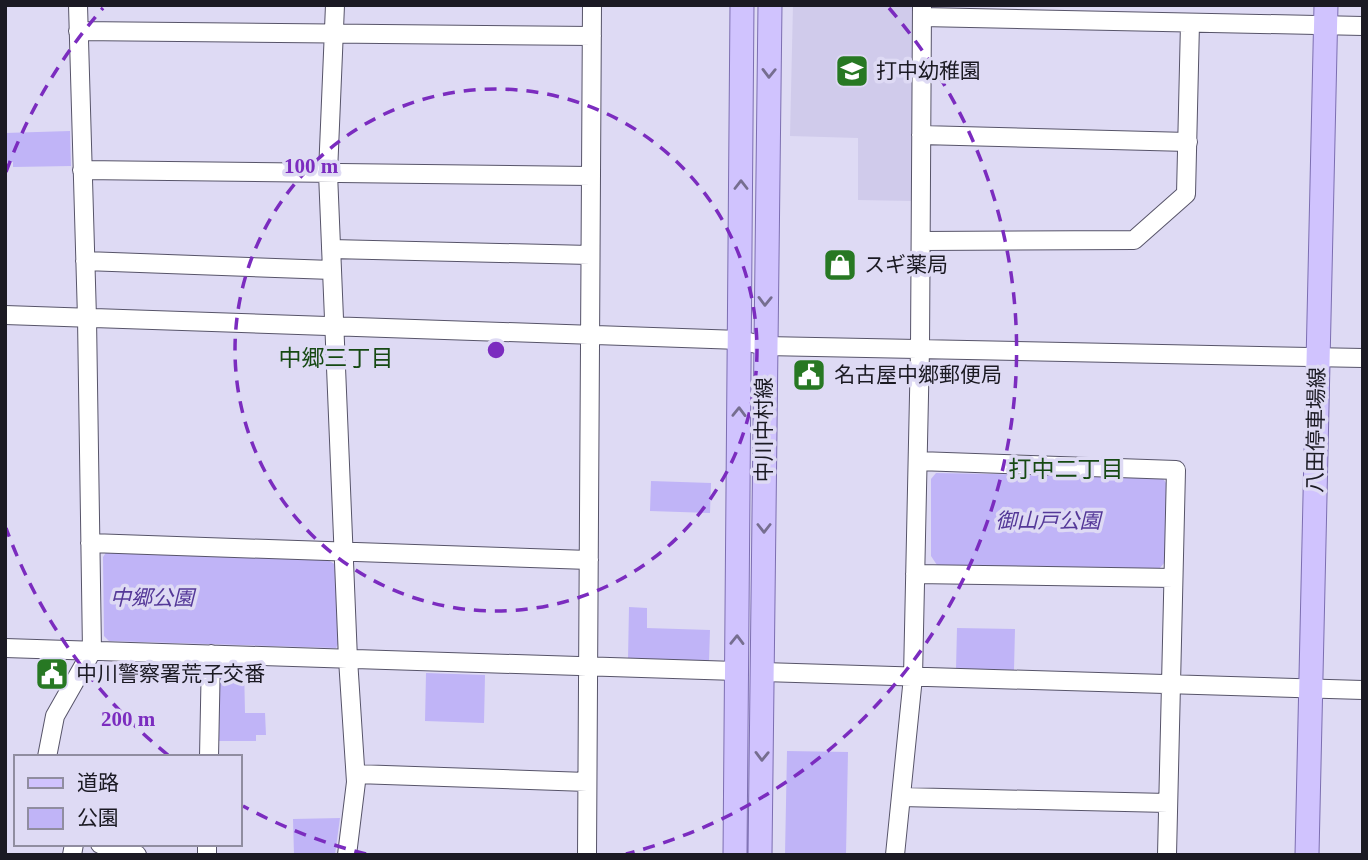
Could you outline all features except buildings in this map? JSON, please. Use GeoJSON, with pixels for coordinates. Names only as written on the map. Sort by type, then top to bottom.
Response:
{"type":"FeatureCollection","features":[{"type":"Feature","properties":{"kind":"main road","name":"中川中村線"},"geometry":{"type":"LineString","coordinates":[[735,855],[742,5]]}},
{"type":"Feature","properties":{"kind":"main road","name":"中川中村線"},"geometry":{"type":"LineString","coordinates":[[760,855],[770,5]]}},
{"type":"Feature","properties":{"kind":"main road","name":"八田停車場線"},"geometry":{"type":"LineString","coordinates":[[1307,855],[1325,15]]}},
{"type":"Feature","properties":{"kind":"street"},"geometry":{"type":"LineString","coordinates":[[47,755],[55,716],[92,651],[87,318],[78,5]]}},
{"type":"Feature","properties":{"kind":"street"},"geometry":{"type":"LineString","coordinates":[[335,5],[328,173],[348,659],[356,774],[346,855]]}},
{"type":"Feature","properties":{"kind":"street"},"geometry":{"type":"LineString","coordinates":[[587,855],[592,5]]}},
{"type":"Feature","properties":{"kind":"street"},"geometry":{"type":"LineString","coordinates":[[895,855],[914,677],[922,11],[1190,23],[1325,15],[1363,26]]}},
{"type":"Feature","properties":{"kind":"street"},"geometry":{"type":"LineString","coordinates":[[920,241],[1134,240],[1186,194],[1190,23]]}},
{"type":"Feature","properties":{"kind":"street"},"geometry":{"type":"LineString","coordinates":[[78,31],[592,36]]}},
{"type":"Feature","properties":{"kind":"street"},"geometry":{"type":"LineString","coordinates":[[922,135],[1188,142]]}},
{"type":"Feature","properties":{"kind":"street"},"geometry":{"type":"LineString","coordinates":[[82,170],[591,176]]}},
{"type":"Feature","properties":{"kind":"street"},"geometry":{"type":"LineString","coordinates":[[331,250],[590,255]]}},
{"type":"Feature","properties":{"kind":"street"},"geometry":{"type":"LineString","coordinates":[[85,261],[332,270]]}},
{"type":"Feature","properties":{"kind":"street"},"geometry":{"type":"LineString","coordinates":[[5,315],[740,340],[765,346],[1363,358]]}},
{"type":"Feature","properties":{"kind":"street"},"geometry":{"type":"LineString","coordinates":[[918,461],[1176,470],[1167,855]]}},
{"type":"Feature","properties":{"kind":"street"},"geometry":{"type":"LineString","coordinates":[[90,543],[589,560]]}},
{"type":"Feature","properties":{"kind":"street"},"geometry":{"type":"LineString","coordinates":[[915,574],[1173,578]]}},
{"type":"Feature","properties":{"kind":"street"},"geometry":{"type":"LineString","coordinates":[[5,648],[736,671]]}},
{"type":"Feature","properties":{"kind":"street"},"geometry":{"type":"LineString","coordinates":[[209,755],[211,654]]}},
{"type":"Feature","properties":{"kind":"street"},"geometry":{"type":"LineString","coordinates":[[763,672],[1363,690]]}},
{"type":"Feature","properties":{"kind":"street"},"geometry":{"type":"LineString","coordinates":[[356,774],[587,782]]}},
{"type":"Feature","properties":{"kind":"street"},"geometry":{"type":"LineString","coordinates":[[901,797],[1168,803]]}},
{"type":"Feature","properties":{"kind":"street"},"geometry":{"type":"LineString","coordinates":[[107,846],[137,855]]}},
{"type":"Feature","properties":{"kind":"shaded area","name":"打中幼稚園"},"geometry":{"type":"Polygon","coordinates":[[[793,5],[912,5],[912,201],[858,200],[858,138],[790,136],[793,5]]]}},
{"type":"Feature","properties":{"kind":"green space"},"geometry":{"type":"Polygon","coordinates":[[[70,131],[71,166],[13,167],[13,162],[5,162],[5,133],[70,131]]]}},
{"type":"Feature","properties":{"kind":"green space","name":"御山戸公園"},"geometry":{"type":"Polygon","coordinates":[[[936,473],[1162,477],[1166,483],[1165,562],[1159,569],[937,565],[931,556],[931,479],[936,473]]]}},
{"type":"Feature","properties":{"kind":"green space"},"geometry":{"type":"Polygon","coordinates":[[[651,481],[711,483],[710,513],[650,511],[651,481]]]}},
{"type":"Feature","properties":{"kind":"green space","name":"中郷公園"},"geometry":{"type":"Polygon","coordinates":[[[107,551],[328,560],[336,565],[338,644],[336,648],[109,641],[104,636],[103,557],[107,551]]]}},
{"type":"Feature","properties":{"kind":"green space"},"geometry":{"type":"Polygon","coordinates":[[[629,607],[647,608],[647,628],[710,630],[709,661],[628,659],[629,607]]]}},
{"type":"Feature","properties":{"kind":"green space"},"geometry":{"type":"Polygon","coordinates":[[[957,628],[1015,629],[1014,670],[956,669],[957,628]]]}},
{"type":"Feature","properties":{"kind":"green space"},"geometry":{"type":"Polygon","coordinates":[[[224,665],[244,666],[245,713],[265,713],[266,735],[256,735],[256,741],[218,741],[219,670],[224,665]]]}},
{"type":"Feature","properties":{"kind":"green space"},"geometry":{"type":"Polygon","coordinates":[[[426,673],[485,675],[484,723],[425,721],[426,673]]]}},
{"type":"Feature","properties":{"kind":"green space"},"geometry":{"type":"Polygon","coordinates":[[[787,751],[848,752],[846,855],[785,855],[787,751]]]}},
{"type":"Feature","properties":{"kind":"green space"},"geometry":{"type":"Polygon","coordinates":[[[340,818],[335,855],[294,855],[293,819],[340,818]]]}},
{"type":"Feature","properties":{"kind":"place","name":"打中幼稚園"},"geometry":{"type":"Point","coordinates":[852,71]}},
{"type":"Feature","properties":{"kind":"place","name":"スギ薬局"},"geometry":{"type":"Point","coordinates":[840,265]}},
{"type":"Feature","properties":{"kind":"place","name":"名古屋中郷郵便局"},"geometry":{"type":"Point","coordinates":[809,375]}},
{"type":"Feature","properties":{"kind":"place","name":"中川警察署荒子交番"},"geometry":{"type":"Point","coordinates":[52,674]}},
{"type":"Feature","properties":{"kind":"district","name":"中郷三丁目"},"geometry":{"type":"Point","coordinates":[336,358]}},
{"type":"Feature","properties":{"kind":"district","name":"打中二丁目"},"geometry":{"type":"Point","coordinates":[1066,469]}}]}
